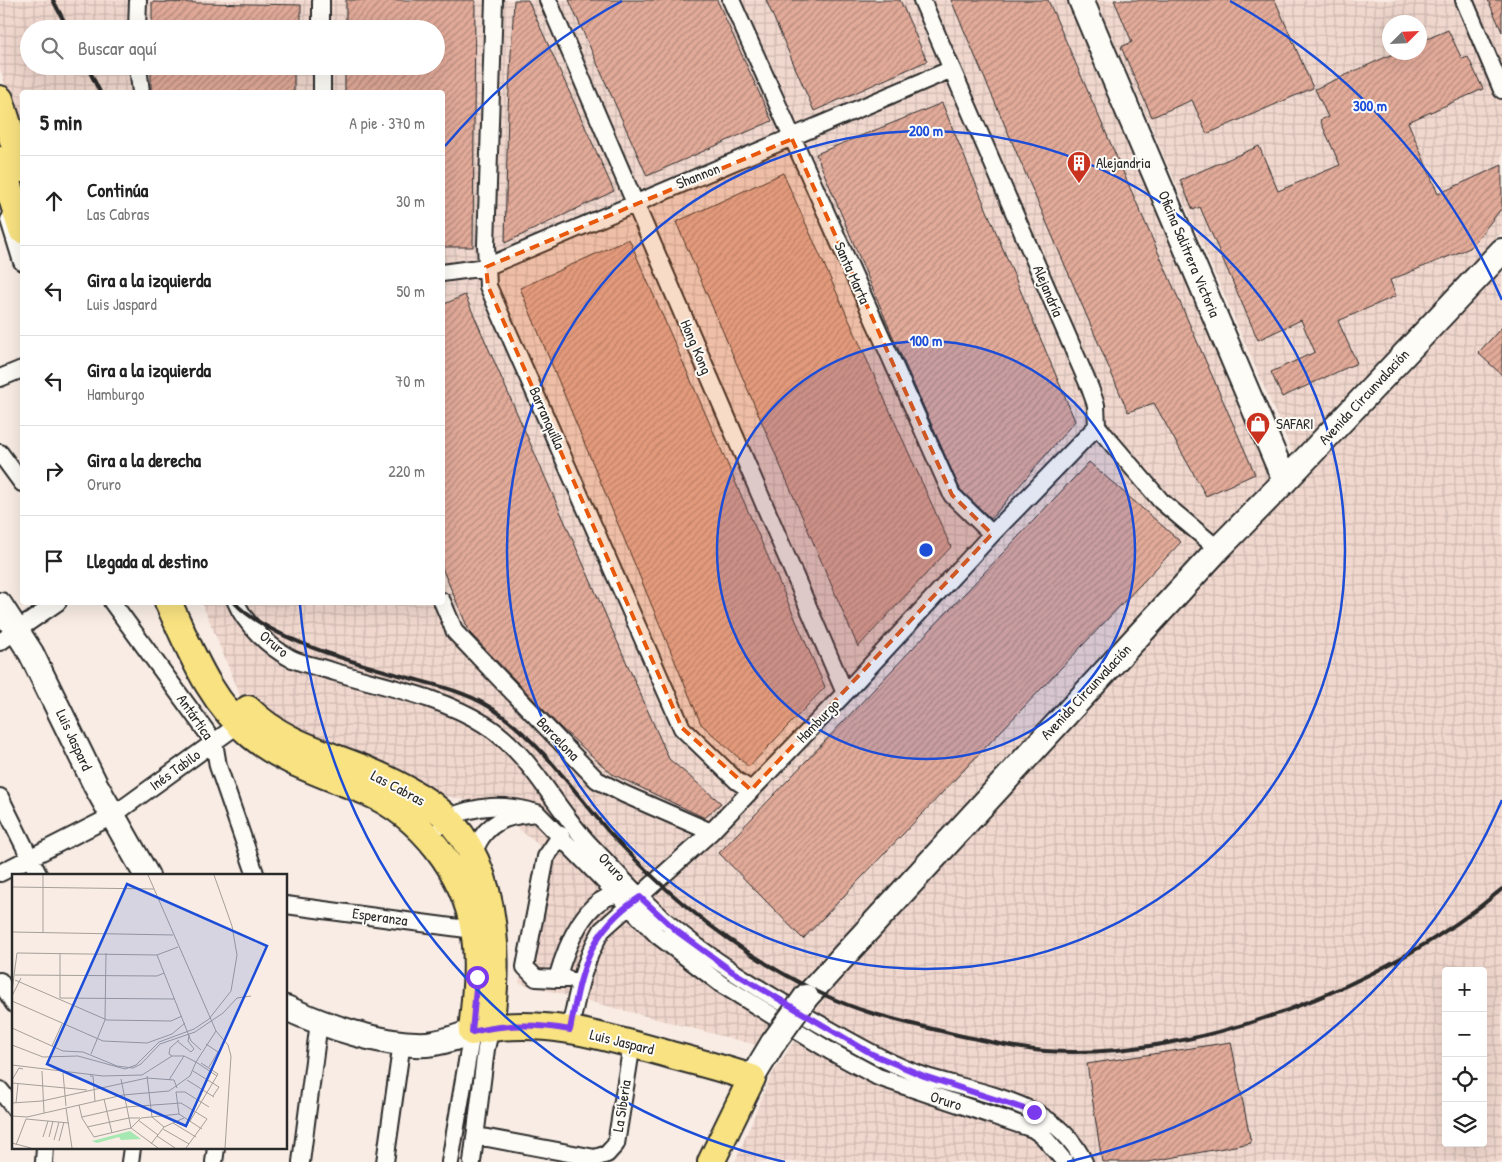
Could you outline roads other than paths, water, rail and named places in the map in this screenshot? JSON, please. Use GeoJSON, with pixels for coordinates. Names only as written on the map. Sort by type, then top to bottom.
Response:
{"type":"FeatureCollection","features":[{"type":"Feature","properties":{"kind":"main road"},"geometry":{"type":"LineString","coordinates":[[0,99],[20,163]]}},
{"type":"Feature","properties":{"kind":"main road"},"geometry":{"type":"LineString","coordinates":[[0,160],[20,224]]}},
{"type":"Feature","properties":{"kind":"main road","name":"Las Cabras"},"geometry":{"type":"LineString","coordinates":[[169,605],[204,680],[239,724],[282,756],[384,802],[414,823],[439,850],[461,888],[474,930],[481,1029]]}},
{"type":"Feature","properties":{"kind":"main road","name":"Las Cabras"},"geometry":{"type":"LineString","coordinates":[[188,605],[219,671],[240,700],[265,724],[294,742],[363,769],[421,797],[446,818],[473,854],[491,904],[496,970],[481,1029]]}},
{"type":"Feature","properties":{"kind":"main road","name":"Luis Jaspard"},"geometry":{"type":"LineString","coordinates":[[481,1029],[542,1027],[570,1030],[632,1044],[752,1078]]}},
{"type":"Feature","properties":{"kind":"main road","name":"Avenida Circunvalación"},"geometry":{"type":"LineString","coordinates":[[711,1162],[752,1078]]}},
{"type":"Feature","properties":{"kind":"street"},"geometry":{"type":"LineString","coordinates":[[138,0],[138,20]]}},
{"type":"Feature","properties":{"kind":"street"},"geometry":{"type":"LineString","coordinates":[[321,0],[322,20]]}},
{"type":"Feature","properties":{"kind":"street","name":"Barranquilla"},"geometry":{"type":"LineString","coordinates":[[494,0],[486,267],[492,295],[682,728],[738,782],[751,790]]}},
{"type":"Feature","properties":{"kind":"street","name":"Hong Kong"},"geometry":{"type":"LineString","coordinates":[[548,0],[845,693]]}},
{"type":"Feature","properties":{"kind":"street","name":"Santa Marta"},"geometry":{"type":"LineString","coordinates":[[731,0],[952,495],[992,534]]}},
{"type":"Feature","properties":{"kind":"street","name":"Alejandría"},"geometry":{"type":"LineString","coordinates":[[922,0],[1090,388],[1096,405],[1097,426]]}},
{"type":"Feature","properties":{"kind":"street","name":"Oficina Salitrera Victoria"},"geometry":{"type":"LineString","coordinates":[[1081,0],[1285,481]]}},
{"type":"Feature","properties":{"kind":"street"},"geometry":{"type":"LineString","coordinates":[[1464,0],[1502,90]]}},
{"type":"Feature","properties":{"kind":"street","name":"Shannon"},"geometry":{"type":"LineString","coordinates":[[445,273],[486,267],[635,202],[792,139],[952,69]]}},
{"type":"Feature","properties":{"kind":"street"},"geometry":{"type":"LineString","coordinates":[[139,75],[141,90]]}},
{"type":"Feature","properties":{"kind":"street"},"geometry":{"type":"LineString","coordinates":[[322,75],[322,90]]}},
{"type":"Feature","properties":{"kind":"street"},"geometry":{"type":"LineString","coordinates":[[0,195],[20,256]]}},
{"type":"Feature","properties":{"kind":"street","name":"Avenida Circunvalación"},"geometry":{"type":"LineString","coordinates":[[752,1078],[773,1043],[806,997],[1218,549],[1285,481],[1502,251]]}},
{"type":"Feature","properties":{"kind":"street"},"geometry":{"type":"LineString","coordinates":[[0,378],[20,370]]}},
{"type":"Feature","properties":{"kind":"street"},"geometry":{"type":"LineString","coordinates":[[1097,426],[1161,501],[1218,549]]}},
{"type":"Feature","properties":{"kind":"street","name":"Hamburgo"},"geometry":{"type":"LineString","coordinates":[[570,1030],[580,980],[590,950],[602,930],[627,899],[711,832],[845,693],[992,534],[1097,426]]}},
{"type":"Feature","properties":{"kind":"street"},"geometry":{"type":"LineString","coordinates":[[0,453],[20,480]]}},
{"type":"Feature","properties":{"kind":"street","name":"Luis Jaspard"},"geometry":{"type":"LineString","coordinates":[[0,605],[9,635],[40,669],[112,816],[146,874]]}},
{"type":"Feature","properties":{"kind":"street"},"geometry":{"type":"LineString","coordinates":[[9,635],[54,605]]}},
{"type":"Feature","properties":{"kind":"street","name":"Antártica"},"geometry":{"type":"LineString","coordinates":[[114,605],[214,742],[218,766],[255,874]]}},
{"type":"Feature","properties":{"kind":"street","name":"Oruro"},"geometry":{"type":"LineString","coordinates":[[238,605],[260,636],[292,658],[413,695],[453,709],[484,724],[511,746],[541,779],[571,825],[657,935],[714,980],[830,1051],[878,1077],[1033,1129],[1043,1136],[1065,1162]]}},
{"type":"Feature","properties":{"kind":"street","name":"Barcelona"},"geometry":{"type":"LineString","coordinates":[[444,605],[455,632],[597,780],[624,794],[711,832]]}},
{"type":"Feature","properties":{"kind":"street","name":"Inés Tabilo"},"geometry":{"type":"LineString","coordinates":[[0,873],[112,816],[239,724]]}},
{"type":"Feature","properties":{"kind":"street"},"geometry":{"type":"LineString","coordinates":[[0,797],[38,874]]}},
{"type":"Feature","properties":{"kind":"street"},"geometry":{"type":"LineString","coordinates":[[536,813],[514,815],[490,826],[473,854],[459,856],[439,850],[440,831],[446,818],[492,805],[517,808],[536,813],[627,899]]}},
{"type":"Feature","properties":{"kind":"street"},"geometry":{"type":"LineString","coordinates":[[561,835],[546,858],[525,967],[536,978],[580,980]]}},
{"type":"Feature","properties":{"kind":"street"},"geometry":{"type":"LineString","coordinates":[[557,979],[567,946],[581,922],[598,904],[627,899]]}},
{"type":"Feature","properties":{"kind":"street","name":"Oruro"},"geometry":{"type":"LineString","coordinates":[[627,899],[678,932],[733,972],[872,1054],[898,1067],[1015,1104],[1048,1119],[1071,1140],[1084,1162]]}},
{"type":"Feature","properties":{"kind":"street","name":"Esperanza"},"geometry":{"type":"LineString","coordinates":[[288,904],[474,930]]}},
{"type":"Feature","properties":{"kind":"street"},"geometry":{"type":"LineString","coordinates":[[0,980],[12,1001]]}},
{"type":"Feature","properties":{"kind":"street","name":"Luis Jaspard"},"geometry":{"type":"LineString","coordinates":[[288,1009],[360,1036],[402,1042],[433,1043],[447,1041],[481,1029]]}},
{"type":"Feature","properties":{"kind":"street"},"geometry":{"type":"LineString","coordinates":[[301,1162],[319,1022]]}},
{"type":"Feature","properties":{"kind":"street","name":"Las Cabras"},"geometry":{"type":"LineString","coordinates":[[472,1162],[477,1136],[486,1049],[481,1029]]}},
{"type":"Feature","properties":{"kind":"street","name":"Las Cabras"},"geometry":{"type":"LineString","coordinates":[[450,1162],[481,1029]]}},
{"type":"Feature","properties":{"kind":"street"},"geometry":{"type":"LineString","coordinates":[[385,1162],[402,1042]]}},
{"type":"Feature","properties":{"kind":"street","name":"La Siberia"},"geometry":{"type":"LineString","coordinates":[[477,1136],[596,1158],[607,1154],[616,1144],[632,1044]]}},
{"type":"Feature","properties":{"kind":"street"},"geometry":{"type":"LineString","coordinates":[[0,1090],[12,1105]]}},
{"type":"Feature","properties":{"kind":"railway"},"geometry":{"type":"LineString","coordinates":[[53,0],[63,20]]}},
{"type":"Feature","properties":{"kind":"railway"},"geometry":{"type":"LineString","coordinates":[[92,75],[99,90]]}},
{"type":"Feature","properties":{"kind":"railway"},"geometry":{"type":"LineString","coordinates":[[237,605],[249,616],[269,628],[318,650],[343,659],[436,685],[480,701],[516,727],[544,754],[608,831],[649,873],[681,902],[731,941],[799,982],[846,1004],[892,1019],[967,1037],[1035,1050],[1103,1051],[1164,1044],[1226,1030],[1287,1010],[1347,985],[1404,956],[1456,924],[1502,889]]}},
{"type":"Feature","properties":{"kind":"place","name":"Alejandria"},"geometry":{"type":"Point","coordinates":[1079,184]}},
{"type":"Feature","properties":{"kind":"place","name":"SAFARI"},"geometry":{"type":"Point","coordinates":[1258,445]}}]}
